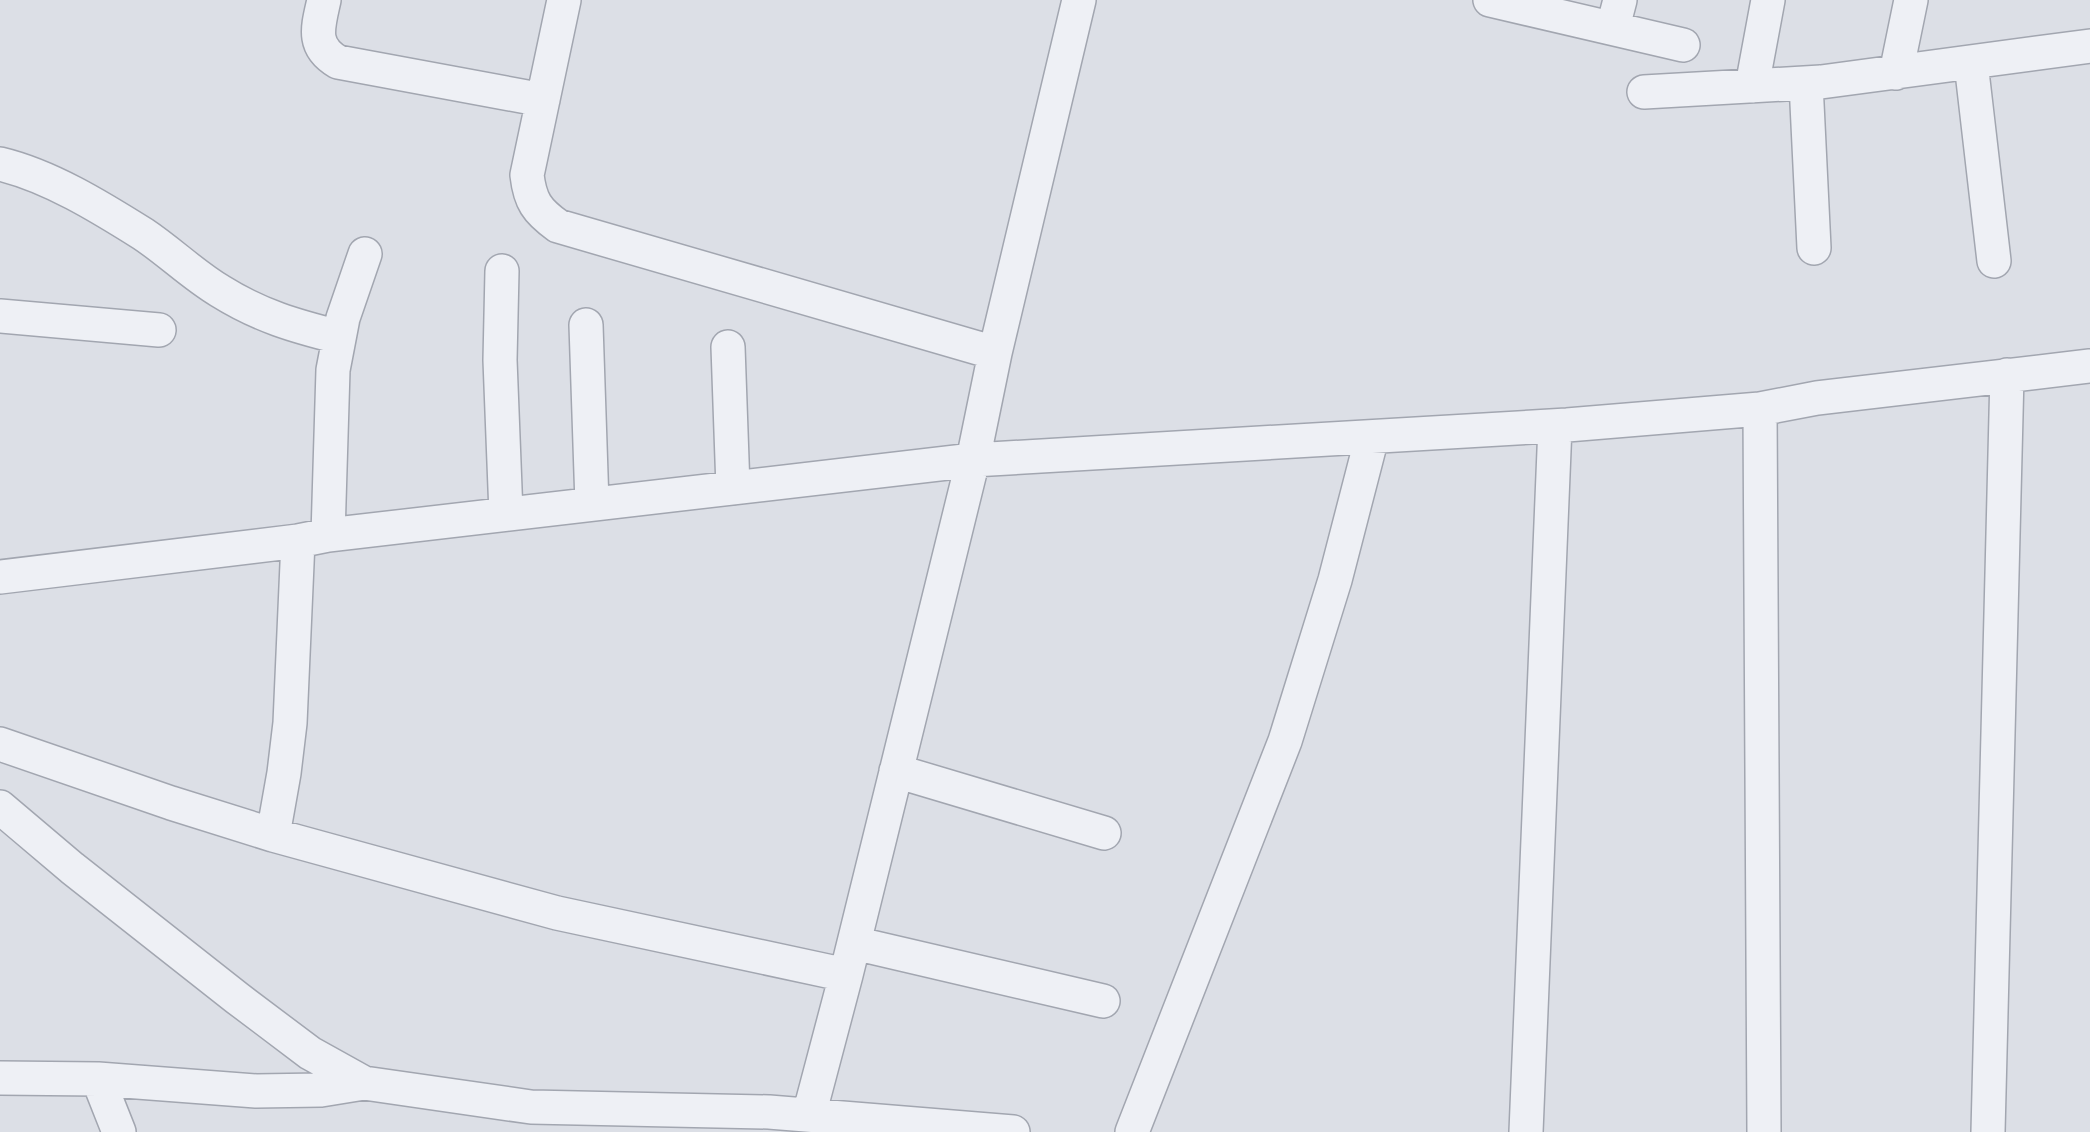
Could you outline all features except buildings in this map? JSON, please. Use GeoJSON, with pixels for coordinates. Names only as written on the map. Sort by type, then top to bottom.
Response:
{"type":"FeatureCollection","features":[{"type":"Feature","properties":{"kind":"street"},"geometry":{"type":"LineString","coordinates":[[324,0],[318,27],[319,44],[327,56],[338,62],[543,100]]}},
{"type":"Feature","properties":{"kind":"street"},"geometry":{"type":"LineString","coordinates":[[564,0],[527,175],[529,194],[541,214],[558,226],[995,353]]}},
{"type":"Feature","properties":{"kind":"street"},"geometry":{"type":"LineString","coordinates":[[788,1120],[846,975],[973,460],[995,353],[1079,0]]}},
{"type":"Feature","properties":{"kind":"street"},"geometry":{"type":"LineString","coordinates":[[1752,86],[1768,0]]}},
{"type":"Feature","properties":{"kind":"street"},"geometry":{"type":"LineString","coordinates":[[1896,73],[1911,0]]}},
{"type":"Feature","properties":{"kind":"street"},"geometry":{"type":"LineString","coordinates":[[1495,1],[1616,14],[1683,45]]}},
{"type":"Feature","properties":{"kind":"street"},"geometry":{"type":"LineString","coordinates":[[1644,92],[1806,83],[2090,46]]}},
{"type":"Feature","properties":{"kind":"street"},"geometry":{"type":"LineString","coordinates":[[1971,63],[1994,261]]}},
{"type":"Feature","properties":{"kind":"street"},"geometry":{"type":"LineString","coordinates":[[1806,83],[1814,248]]}},
{"type":"Feature","properties":{"kind":"street"},"geometry":{"type":"LineString","coordinates":[[0,164],[59,186],[144,235],[219,291],[265,315],[295,326],[339,337]]}},
{"type":"Feature","properties":{"kind":"street"},"geometry":{"type":"LineString","coordinates":[[273,834],[284,773],[333,370],[339,337],[364,254]]}},
{"type":"Feature","properties":{"kind":"street"},"geometry":{"type":"LineString","coordinates":[[502,271],[500,360],[506,514]]}},
{"type":"Feature","properties":{"kind":"street"},"geometry":{"type":"LineString","coordinates":[[0,316],[159,330]]}},
{"type":"Feature","properties":{"kind":"street"},"geometry":{"type":"LineString","coordinates":[[586,325],[592,504]]}},
{"type":"Feature","properties":{"kind":"street"},"geometry":{"type":"LineString","coordinates":[[728,347],[733,488]]}},
{"type":"Feature","properties":{"kind":"street"},"geometry":{"type":"LineString","coordinates":[[0,577],[506,514],[973,460],[1555,426],[1760,409],[1817,398],[2090,366]]}},
{"type":"Feature","properties":{"kind":"street"},"geometry":{"type":"LineString","coordinates":[[1988,1132],[2007,375]]}},
{"type":"Feature","properties":{"kind":"street"},"geometry":{"type":"LineString","coordinates":[[1760,409],[1764,1132]]}},
{"type":"Feature","properties":{"kind":"street"},"geometry":{"type":"LineString","coordinates":[[1526,1132],[1555,426]]}},
{"type":"Feature","properties":{"kind":"street"},"geometry":{"type":"LineString","coordinates":[[1132,1132],[1285,741],[1335,580],[1372,437]]}},
{"type":"Feature","properties":{"kind":"street"},"geometry":{"type":"LineString","coordinates":[[0,744],[171,803],[556,913],[846,975]]}},
{"type":"Feature","properties":{"kind":"street"},"geometry":{"type":"LineString","coordinates":[[896,771],[1104,833]]}},
{"type":"Feature","properties":{"kind":"street"},"geometry":{"type":"LineString","coordinates":[[0,807],[72,868],[237,998],[310,1053],[364,1083]]}},
{"type":"Feature","properties":{"kind":"street"},"geometry":{"type":"LineString","coordinates":[[854,943],[1104,1001]]}},
{"type":"Feature","properties":{"kind":"street"},"geometry":{"type":"LineString","coordinates":[[0,1078],[98,1079],[256,1091],[321,1090],[364,1083],[531,1107],[1013,1132]]}},
{"type":"Feature","properties":{"kind":"street"},"geometry":{"type":"LineString","coordinates":[[98,1079],[119,1132]]}}]}
